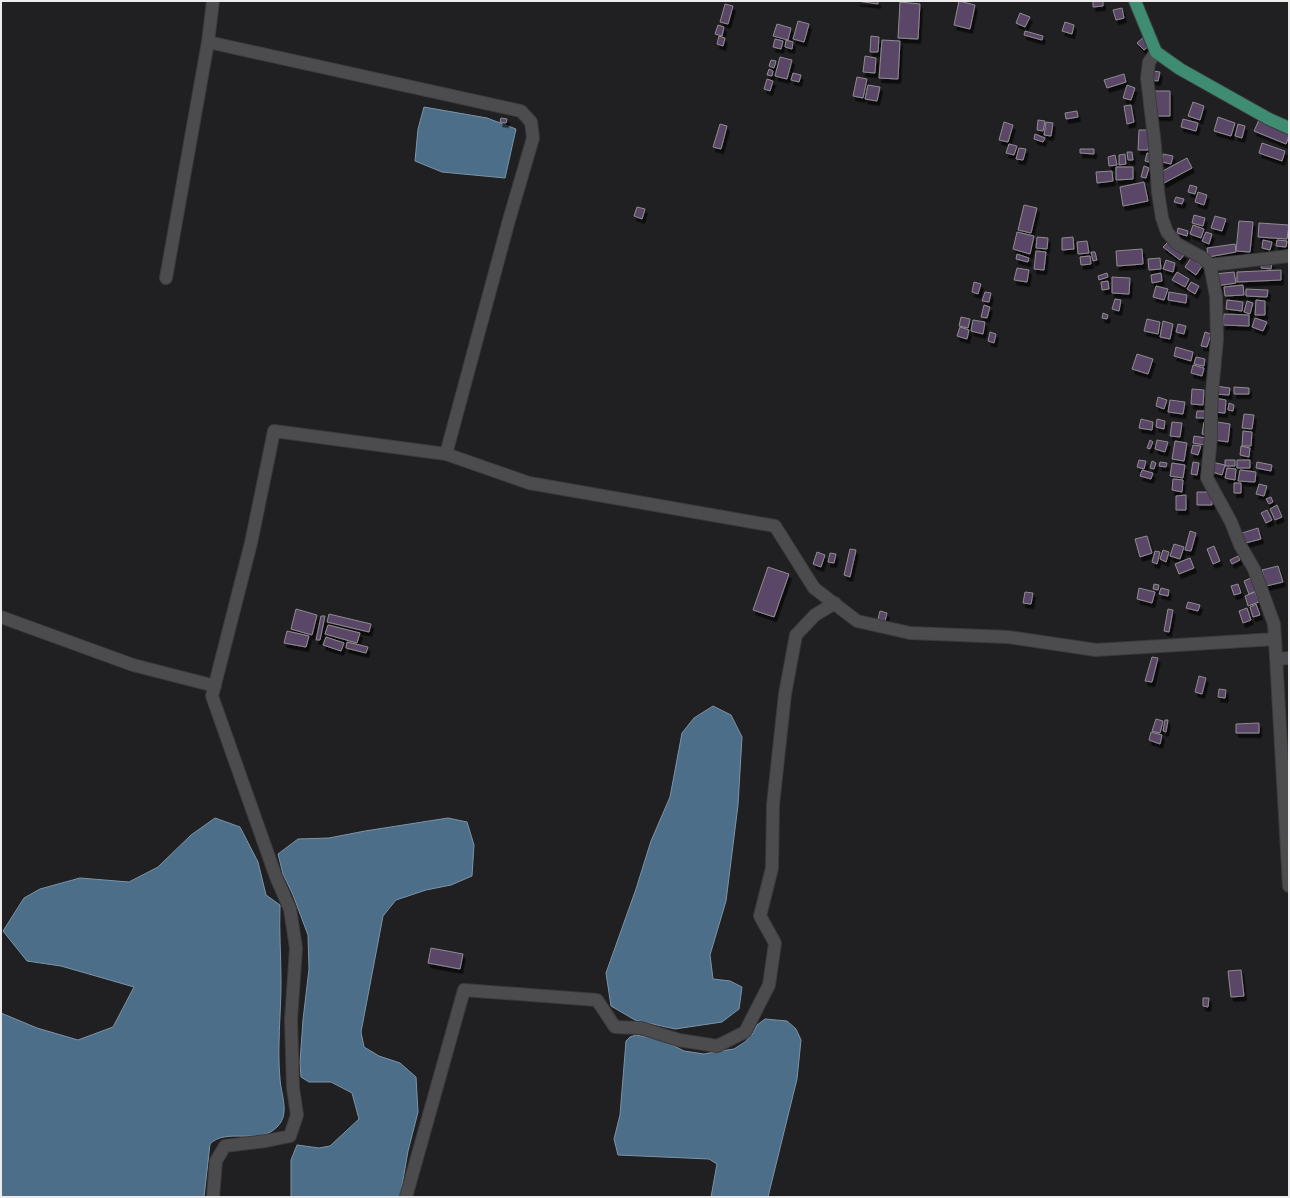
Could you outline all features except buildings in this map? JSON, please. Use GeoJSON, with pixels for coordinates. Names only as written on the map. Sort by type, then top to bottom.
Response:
{"type":"FeatureCollection","features":[{"type":"Feature","properties":{"kind":"main road"},"geometry":{"type":"LineString","coordinates":[[1135,1],[1156,52],[1193,77],[1269,119],[1289,128]]}},
{"type":"Feature","properties":{"kind":"street"},"geometry":{"type":"LineString","coordinates":[[166,278],[208,42],[213,1]]}},
{"type":"Feature","properties":{"kind":"street"},"geometry":{"type":"LineString","coordinates":[[208,42],[521,110],[531,122],[533,138],[446,454]]}},
{"type":"Feature","properties":{"kind":"street"},"geometry":{"type":"LineString","coordinates":[[1156,52],[1149,62],[1147,78],[1155,146],[1158,192],[1162,218],[1167,232],[1178,244],[1203,258],[1210,265],[1216,296],[1217,339],[1207,478],[1231,522],[1240,545],[1254,570],[1274,624],[1289,886]]}},
{"type":"Feature","properties":{"kind":"street"},"geometry":{"type":"LineString","coordinates":[[1210,265],[1289,256]]}},
{"type":"Feature","properties":{"kind":"street"},"geometry":{"type":"LineString","coordinates":[[213,1197],[216,1161],[225,1146],[266,1142],[290,1136],[297,1115],[293,1088],[291,1020],[296,948],[290,909],[276,877],[212,696],[251,543],[274,431],[446,454],[529,483],[775,526],[814,588],[857,621],[910,633],[1008,637],[1096,650],[1275,639]]}},
{"type":"Feature","properties":{"kind":"street"},"geometry":{"type":"LineString","coordinates":[[406,1197],[464,990],[597,1000],[615,1027],[641,1028],[680,1040],[717,1046],[745,1032],[769,985],[775,943],[760,916],[772,868],[773,805],[785,694],[796,635],[815,615],[835,604]]}},
{"type":"Feature","properties":{"kind":"street"},"geometry":{"type":"LineString","coordinates":[[1,617],[133,665],[215,686]]}},
{"type":"Feature","properties":{"kind":"street"},"geometry":{"type":"LineString","coordinates":[[1276,659],[1289,658]]}},
{"type":"Feature","properties":{"kind":"water"},"geometry":{"type":"Polygon","coordinates":[[[424,107],[487,118],[516,129],[505,178],[442,172],[415,161],[418,129],[424,107]]]}},
{"type":"Feature","properties":{"kind":"water"},"geometry":{"type":"Polygon","coordinates":[[[713,706],[731,715],[742,737],[738,805],[726,901],[710,955],[713,979],[730,981],[742,987],[739,1009],[722,1022],[675,1029],[635,1020],[611,1006],[606,973],[636,889],[651,841],[670,797],[682,733],[694,718],[713,706]]]}},
{"type":"Feature","properties":{"kind":"water"},"geometry":{"type":"Polygon","coordinates":[[[215,818],[240,827],[258,862],[266,895],[280,905],[281,982],[279,1055],[280,1079],[284,1104],[284,1115],[282,1121],[271,1132],[262,1135],[225,1137],[217,1139],[210,1144],[204,1197],[1,1197],[1,1013],[37,1028],[78,1040],[113,1027],[134,987],[61,966],[27,961],[3,931],[24,898],[40,889],[80,878],[129,882],[158,867],[191,835],[215,818]]]}},
{"type":"Feature","properties":{"kind":"water"},"geometry":{"type":"Polygon","coordinates":[[[448,818],[467,822],[474,845],[472,876],[451,885],[426,890],[396,900],[383,916],[361,1032],[364,1047],[379,1056],[400,1063],[416,1077],[418,1112],[408,1151],[400,1197],[291,1197],[291,1160],[297,1145],[319,1148],[330,1146],[359,1119],[352,1093],[331,1082],[309,1082],[301,1077],[300,1062],[303,1020],[309,969],[308,935],[293,895],[283,874],[278,854],[298,839],[329,838],[448,818]]]}},
{"type":"Feature","properties":{"kind":"water"},"geometry":{"type":"Polygon","coordinates":[[[765,1019],[787,1021],[796,1029],[801,1040],[797,1079],[768,1197],[711,1197],[717,1164],[709,1159],[618,1155],[614,1139],[620,1115],[626,1041],[630,1037],[636,1035],[662,1040],[684,1051],[704,1054],[734,1049],[745,1042],[753,1033],[757,1025],[765,1019]]]}}]}
